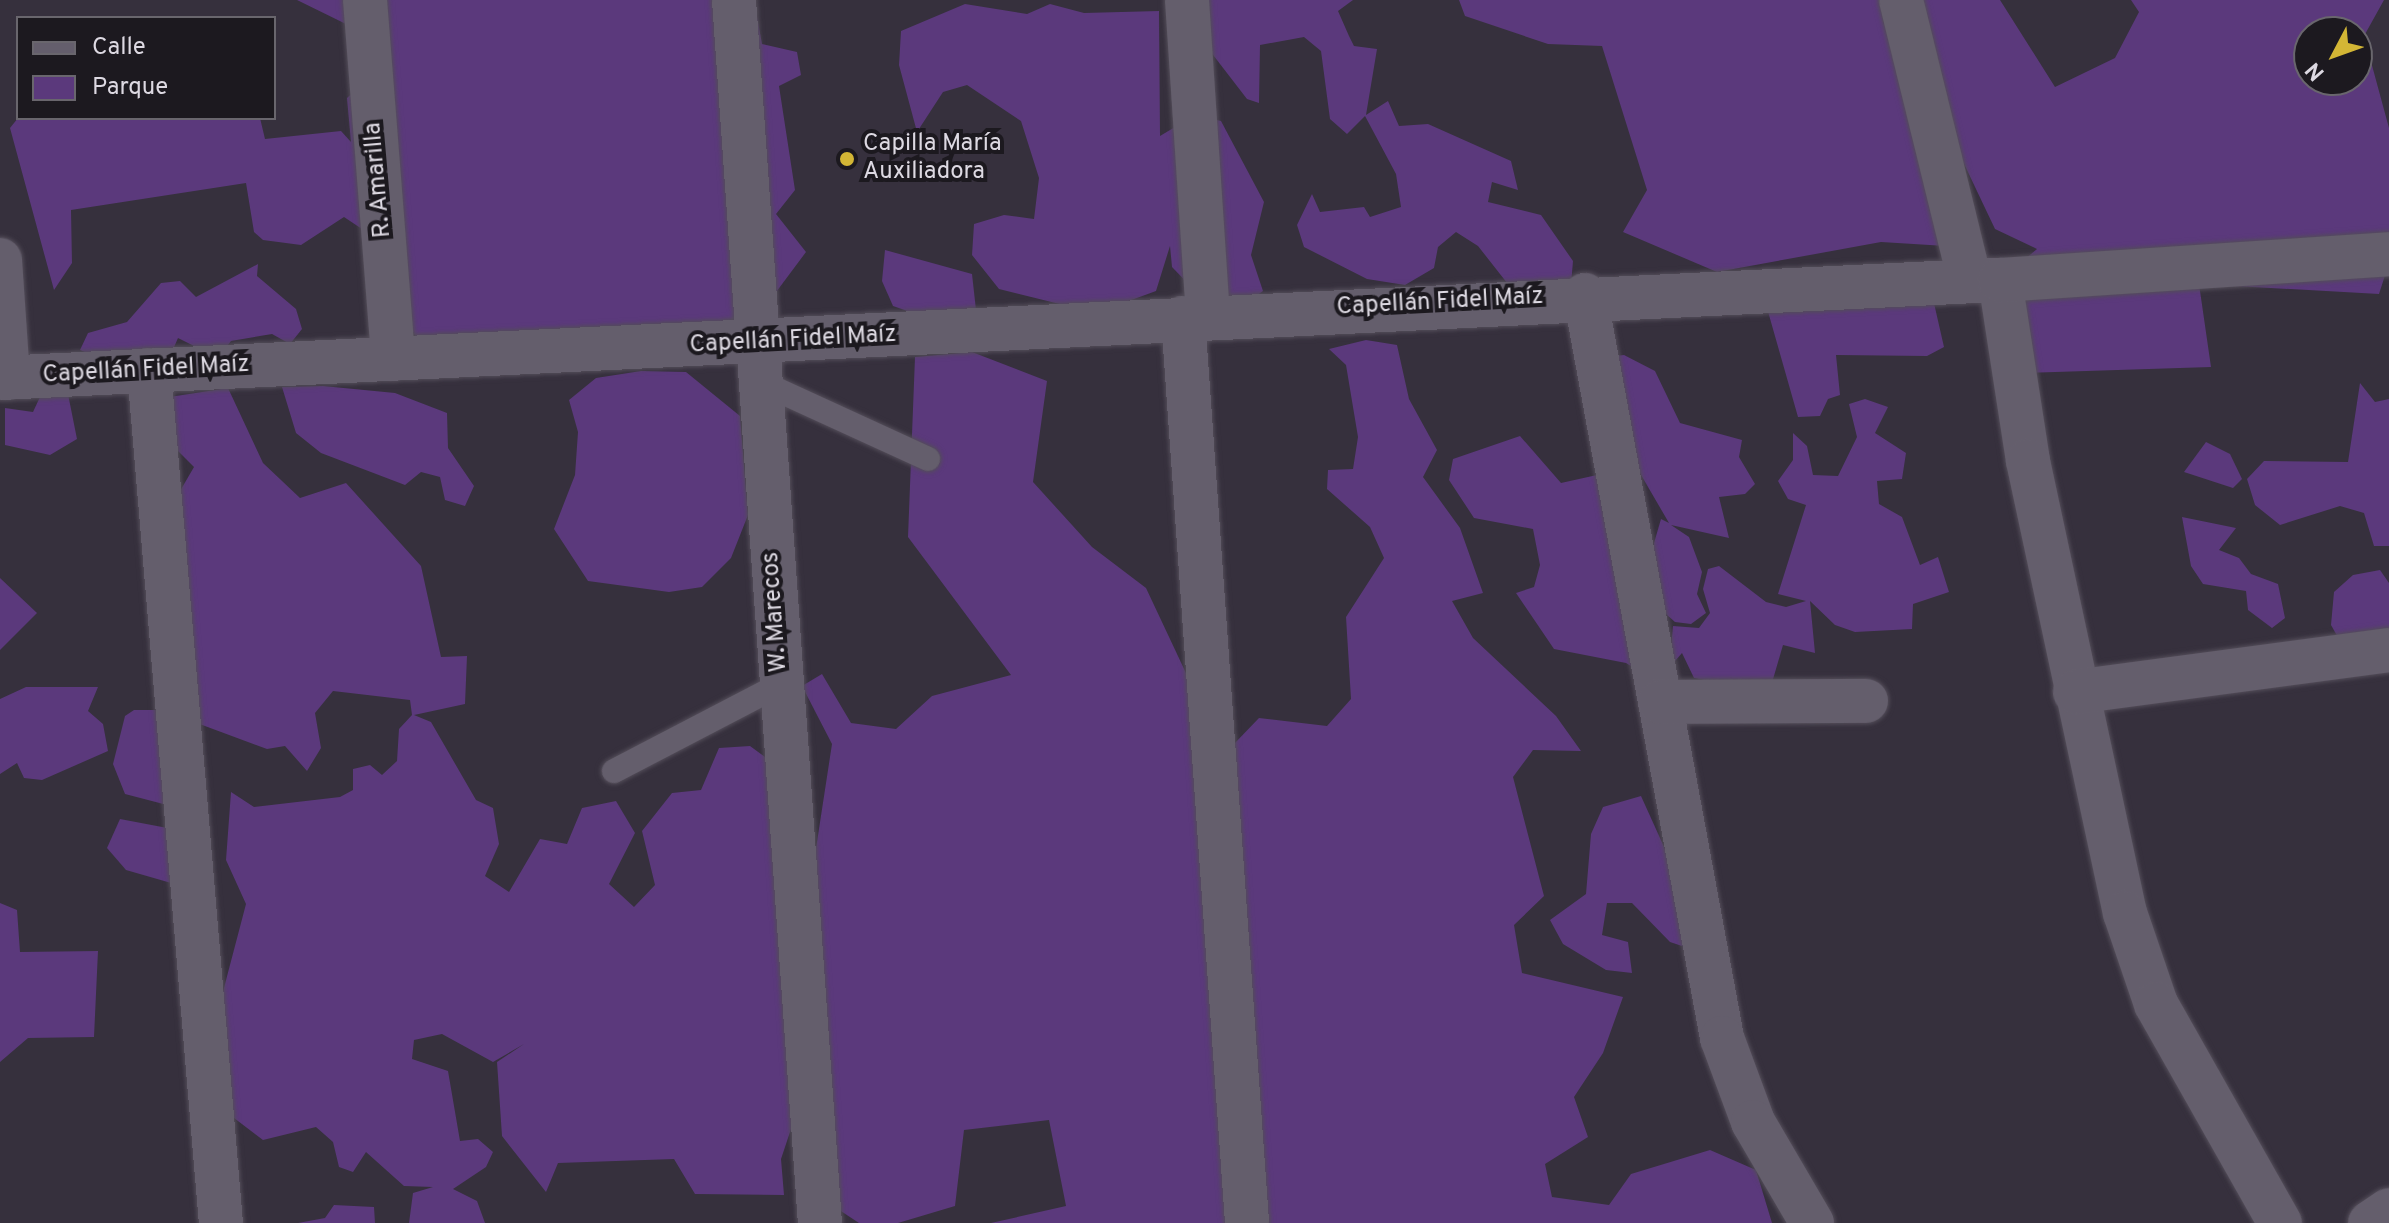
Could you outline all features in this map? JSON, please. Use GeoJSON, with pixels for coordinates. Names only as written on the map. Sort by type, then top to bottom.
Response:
{"type":"FeatureCollection","features":[{"type":"Feature","properties":{"kind":"street","name":"R. Amarilla"},"geometry":{"type":"LineString","coordinates":[[365,0],[393,359]]}},
{"type":"Feature","properties":{"kind":"street","name":"W. Marecos"},"geometry":{"type":"LineString","coordinates":[[734,0],[757,362],[820,1223]]}},
{"type":"Feature","properties":{"kind":"street"},"geometry":{"type":"LineString","coordinates":[[1187,0],[1196,317],[1247,1223]]}},
{"type":"Feature","properties":{"kind":"street"},"geometry":{"type":"LineString","coordinates":[[1901,0],[1985,280],[2125,913],[2156,1004],[2280,1223]]}},
{"type":"Feature","properties":{"kind":"street","name":"Capellán Fidel Maíz"},"geometry":{"type":"LineString","coordinates":[[4,378],[393,359],[757,362],[1196,317],[1585,295],[1985,280],[2389,254]]}},
{"type":"Feature","properties":{"kind":"street"},"geometry":{"type":"LineString","coordinates":[[0,260],[4,378]]}},
{"type":"Feature","properties":{"kind":"street"},"geometry":{"type":"LineString","coordinates":[[1585,295],[1722,1038],[1753,1122],[1812,1223]]}},
{"type":"Feature","properties":{"kind":"street"},"geometry":{"type":"LineString","coordinates":[[149,370],[221,1223]]}},
{"type":"Feature","properties":{"kind":"street"},"geometry":{"type":"LineString","coordinates":[[2075,692],[2389,650]]}},
{"type":"Feature","properties":{"kind":"street"},"geometry":{"type":"LineString","coordinates":[[1660,702],[1866,701]]}},
{"type":"Feature","properties":{"kind":"street"},"geometry":{"type":"LineString","coordinates":[[2370,1223],[2389,1210]]}},
{"type":"Feature","properties":{"kind":"lane"},"geometry":{"type":"LineString","coordinates":[[757,362],[928,459]]}},
{"type":"Feature","properties":{"kind":"lane"},"geometry":{"type":"LineString","coordinates":[[614,771],[781,684]]}},
{"type":"Feature","properties":{"kind":"green space"},"geometry":{"type":"Polygon","coordinates":[[[297,0],[754,0],[762,44],[797,52],[801,75],[779,86],[795,190],[776,214],[806,252],[744,335],[415,336],[368,233],[344,217],[301,245],[263,240],[254,232],[246,183],[71,210],[72,263],[54,290],[10,128],[16,120],[260,120],[265,139],[341,131],[351,142],[347,98],[371,76],[350,26],[297,0]]]}},
{"type":"Feature","properties":{"kind":"green space"},"geometry":{"type":"Polygon","coordinates":[[[1198,0],[1353,0],[1338,11],[1349,36],[1354,46],[1377,49],[1366,115],[1388,101],[1399,126],[1428,124],[1511,161],[1518,190],[1492,182],[1488,202],[1541,215],[1573,261],[1571,285],[1511,288],[1478,246],[1456,232],[1438,247],[1434,268],[1405,285],[1367,279],[1304,247],[1297,225],[1312,194],[1320,212],[1364,207],[1370,217],[1401,207],[1396,174],[1365,116],[1347,134],[1330,119],[1321,51],[1304,37],[1260,45],[1259,103],[1247,99],[1210,51],[1198,0]]]}},
{"type":"Feature","properties":{"kind":"green space"},"geometry":{"type":"Polygon","coordinates":[[[1459,0],[1879,0],[1884,24],[1898,0],[2000,0],[2055,87],[2115,58],[2139,12],[2131,0],[2384,0],[2373,20],[2373,16],[2293,16],[2293,96],[2373,96],[2373,69],[2389,128],[2389,263],[2379,294],[2199,284],[2211,367],[2024,373],[2000,280],[2037,249],[1995,229],[1946,126],[1962,247],[1881,242],[1717,272],[1623,232],[1647,190],[1602,46],[1548,44],[1465,16],[1459,0]]]}},
{"type":"Feature","properties":{"kind":"green space"},"geometry":{"type":"Polygon","coordinates":[[[965,4],[1027,14],[1050,4],[1084,13],[1159,11],[1160,136],[1195,115],[1221,121],[1264,202],[1251,255],[1263,291],[1238,309],[1198,294],[1172,267],[1170,246],[1156,291],[1096,313],[999,289],[972,255],[974,224],[1004,215],[1034,219],[1039,178],[1021,121],[967,85],[943,92],[917,132],[899,65],[901,31],[965,4]]]}},
{"type":"Feature","properties":{"kind":"green space"},"geometry":{"type":"Polygon","coordinates":[[[885,250],[972,274],[976,310],[933,320],[893,306],[882,281],[885,250]]]}},
{"type":"Feature","properties":{"kind":"green space"},"geometry":{"type":"Polygon","coordinates":[[[258,264],[257,276],[296,309],[302,329],[290,344],[272,334],[231,341],[218,358],[178,338],[168,361],[99,358],[80,350],[88,333],[127,322],[161,283],[180,281],[196,297],[258,264]]]}},
{"type":"Feature","properties":{"kind":"green space"},"geometry":{"type":"Polygon","coordinates":[[[1931,290],[1944,347],[1927,356],[1836,355],[1840,395],[1828,399],[1820,416],[1798,417],[1767,308],[1931,290]]]}},
{"type":"Feature","properties":{"kind":"green space"},"geometry":{"type":"Polygon","coordinates":[[[1366,340],[1397,345],[1409,399],[1437,450],[1423,477],[1460,528],[1483,593],[1452,601],[1473,638],[1556,716],[1581,751],[1533,750],[1513,777],[1544,896],[1514,925],[1522,973],[1623,997],[1603,1053],[1574,1097],[1588,1137],[1545,1164],[1552,1197],[1609,1205],[1631,1174],[1710,1150],[1756,1170],[1772,1223],[991,1223],[1066,1206],[1049,1120],[964,1130],[955,1206],[898,1223],[859,1223],[818,1196],[793,1123],[781,1159],[784,1195],[695,1194],[674,1159],[558,1163],[546,1192],[502,1136],[497,1062],[524,1044],[493,1062],[442,1034],[414,1040],[412,1059],[448,1071],[460,1141],[478,1139],[493,1152],[486,1167],[453,1189],[477,1201],[485,1223],[409,1223],[413,1193],[433,1187],[404,1186],[366,1152],[353,1172],[339,1167],[333,1142],[316,1127],[263,1140],[234,1118],[220,1003],[246,904],[226,860],[231,792],[254,807],[340,797],[353,790],[353,769],[370,765],[382,775],[397,761],[399,729],[412,715],[410,700],[333,691],[315,713],[321,748],[307,771],[285,746],[267,749],[178,716],[180,491],[194,467],[176,449],[163,398],[228,388],[263,463],[300,498],[346,483],[421,566],[441,657],[467,656],[465,704],[414,715],[431,722],[476,800],[493,808],[499,844],[485,876],[509,892],[540,839],[567,844],[582,808],[616,801],[635,833],[609,884],[634,907],[655,885],[642,831],[672,793],[701,790],[719,748],[750,746],[788,774],[815,855],[832,744],[802,686],[822,674],[851,723],[896,729],[932,696],[1011,675],[908,537],[915,357],[972,352],[1047,381],[1033,482],[1092,547],[1146,588],[1201,705],[1233,745],[1259,718],[1327,726],[1351,699],[1346,617],[1384,558],[1370,527],[1327,489],[1328,470],[1353,469],[1358,437],[1346,365],[1329,349],[1366,340]]]}},
{"type":"Feature","properties":{"kind":"green space"},"geometry":{"type":"Polygon","coordinates":[[[1624,355],[1655,371],[1680,423],[1742,440],[1739,457],[1755,484],[1745,494],[1719,497],[1729,538],[1671,525],[1689,537],[1702,572],[1697,594],[1706,613],[1691,624],[1675,622],[1651,601],[1654,543],[1661,519],[1669,523],[1630,456],[1606,357],[1624,355]]]}},
{"type":"Feature","properties":{"kind":"green space"},"geometry":{"type":"Polygon","coordinates":[[[641,371],[686,372],[740,416],[748,515],[731,558],[702,587],[669,592],[588,581],[554,529],[575,475],[578,432],[569,400],[596,378],[641,371]]]}},
{"type":"Feature","properties":{"kind":"green space"},"geometry":{"type":"Polygon","coordinates":[[[2360,383],[2375,402],[2389,399],[2389,546],[2374,546],[2364,513],[2340,506],[2280,525],[2255,505],[2247,479],[2264,461],[2348,462],[2360,383]]]}},
{"type":"Feature","properties":{"kind":"green space"},"geometry":{"type":"Polygon","coordinates":[[[46,384],[68,394],[77,439],[50,455],[5,445],[5,408],[33,412],[46,384]]]}},
{"type":"Feature","properties":{"kind":"green space"},"geometry":{"type":"Polygon","coordinates":[[[323,386],[395,393],[447,413],[448,448],[474,486],[465,506],[445,500],[440,477],[421,472],[405,485],[321,453],[296,433],[282,387],[323,386]]]}},
{"type":"Feature","properties":{"kind":"green space"},"geometry":{"type":"Polygon","coordinates":[[[1865,399],[1888,407],[1875,433],[1906,453],[1902,479],[1877,481],[1879,504],[1902,517],[1920,565],[1938,557],[1949,592],[1913,604],[1912,629],[1855,632],[1835,625],[1810,601],[1815,653],[1783,645],[1769,693],[1694,678],[1682,653],[1669,668],[1673,626],[1699,628],[1710,613],[1703,589],[1708,569],[1719,566],[1766,602],[1786,607],[1806,601],[1778,594],[1806,505],[1788,499],[1778,481],[1793,460],[1793,433],[1807,446],[1813,475],[1838,476],[1857,437],[1849,404],[1865,399]]]}},
{"type":"Feature","properties":{"kind":"green space"},"geometry":{"type":"Polygon","coordinates":[[[1520,436],[1561,483],[1597,475],[1647,676],[1626,663],[1554,649],[1516,593],[1534,587],[1540,565],[1533,529],[1474,518],[1449,480],[1453,459],[1520,436]]]}},
{"type":"Feature","properties":{"kind":"green space"},"geometry":{"type":"Polygon","coordinates":[[[2206,442],[2230,454],[2242,479],[2233,488],[2184,472],[2206,442]]]}},
{"type":"Feature","properties":{"kind":"green space"},"geometry":{"type":"Polygon","coordinates":[[[2182,517],[2236,528],[2219,550],[2239,558],[2251,574],[2278,584],[2285,618],[2272,628],[2248,610],[2246,591],[2203,584],[2191,566],[2182,517]]]}},
{"type":"Feature","properties":{"kind":"green space"},"geometry":{"type":"Polygon","coordinates":[[[2380,570],[2389,583],[2389,637],[2340,641],[2331,625],[2334,592],[2353,575],[2380,570]]]}},
{"type":"Feature","properties":{"kind":"green space"},"geometry":{"type":"Polygon","coordinates":[[[0,578],[37,613],[0,650],[0,578]]]}},
{"type":"Feature","properties":{"kind":"green space"},"geometry":{"type":"Polygon","coordinates":[[[26,687],[98,687],[88,711],[103,724],[108,751],[42,780],[24,778],[17,763],[0,774],[0,699],[26,687]]]}},
{"type":"Feature","properties":{"kind":"green space"},"geometry":{"type":"Polygon","coordinates":[[[134,710],[156,710],[171,806],[125,794],[113,764],[125,716],[134,710]]]}},
{"type":"Feature","properties":{"kind":"green space"},"geometry":{"type":"Polygon","coordinates":[[[1641,796],[1665,849],[1690,862],[1694,950],[1670,942],[1632,903],[1607,903],[1602,935],[1628,942],[1632,973],[1606,970],[1563,944],[1550,920],[1586,894],[1591,834],[1603,807],[1641,796]]]}},
{"type":"Feature","properties":{"kind":"green space"},"geometry":{"type":"Polygon","coordinates":[[[120,819],[178,830],[178,885],[126,870],[107,848],[120,819]]]}},
{"type":"Feature","properties":{"kind":"green space"},"geometry":{"type":"Polygon","coordinates":[[[0,903],[17,910],[20,952],[98,951],[94,1037],[28,1038],[0,1062],[0,903]]]}},
{"type":"Feature","properties":{"kind":"green space"},"geometry":{"type":"Polygon","coordinates":[[[334,1205],[374,1207],[375,1223],[298,1223],[325,1218],[334,1205]]]}},
{"type":"Feature","properties":{"kind":"place","name":"Capilla María Auxiliadora"},"geometry":{"type":"Point","coordinates":[847,159]}}]}
